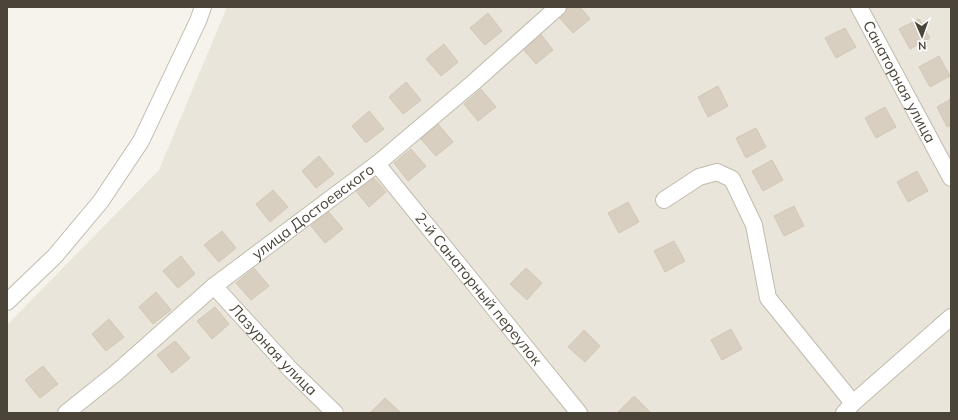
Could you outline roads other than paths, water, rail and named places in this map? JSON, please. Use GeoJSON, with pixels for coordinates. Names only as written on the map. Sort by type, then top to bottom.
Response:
{"type":"FeatureCollection","features":[{"type":"Feature","properties":{"kind":"street"},"geometry":{"type":"LineString","coordinates":[[7,302],[55,256],[101,201],[141,141],[198,21],[203,7]]}},
{"type":"Feature","properties":{"kind":"street","name":"улица Достоевского"},"geometry":{"type":"LineString","coordinates":[[66,413],[116,373],[214,286],[377,164],[474,82],[558,7]]}},
{"type":"Feature","properties":{"kind":"street","name":"Санаторная улица"},"geometry":{"type":"LineString","coordinates":[[859,7],[951,178]]}},
{"type":"Feature","properties":{"kind":"street","name":"2-й Санаторный переулок"},"geometry":{"type":"LineString","coordinates":[[377,164],[579,413]]}},
{"type":"Feature","properties":{"kind":"street"},"geometry":{"type":"LineString","coordinates":[[664,200],[699,177],[717,172],[732,179],[754,225],[768,298],[848,408],[951,317]]}},
{"type":"Feature","properties":{"kind":"street","name":"Лазурная улица"},"geometry":{"type":"LineString","coordinates":[[214,286],[290,369],[335,413]]}}]}
